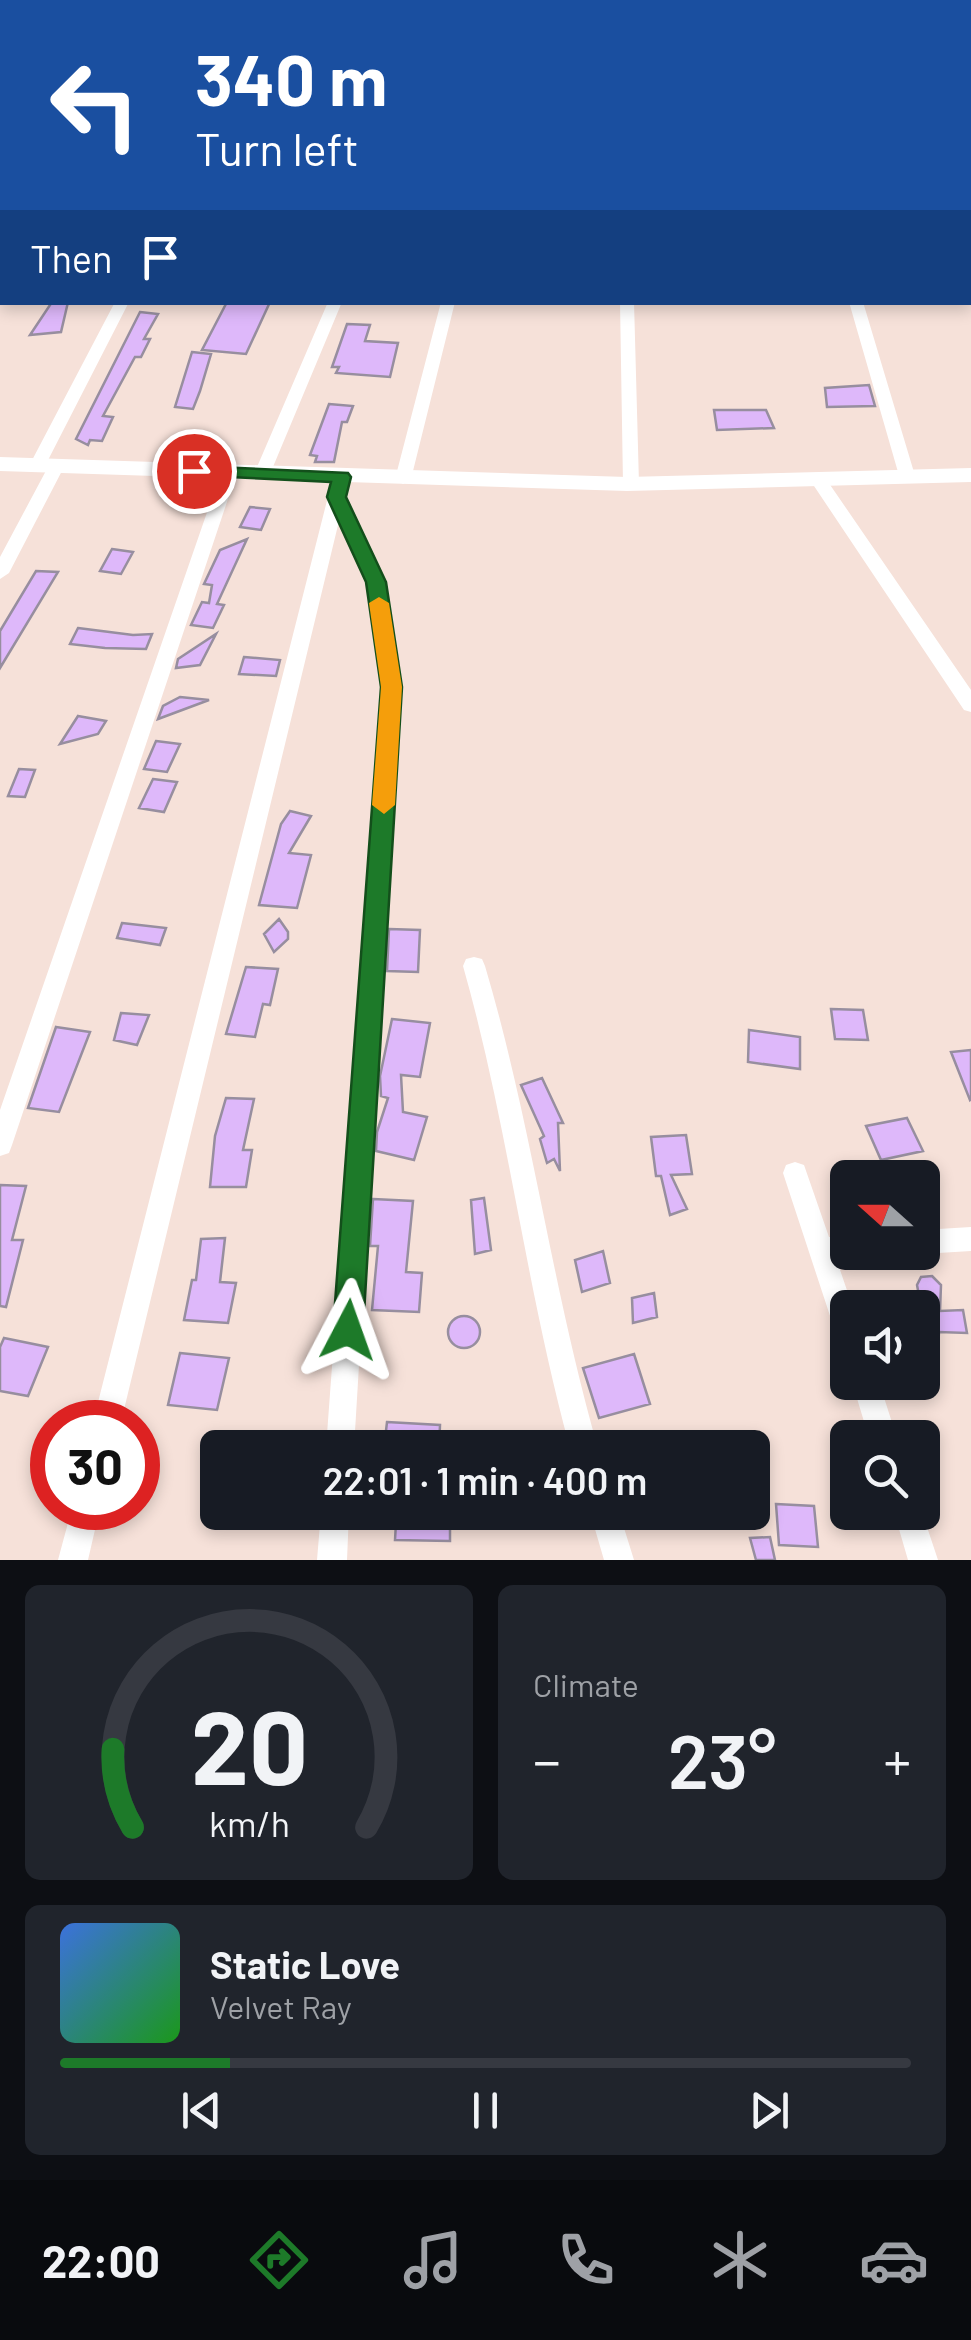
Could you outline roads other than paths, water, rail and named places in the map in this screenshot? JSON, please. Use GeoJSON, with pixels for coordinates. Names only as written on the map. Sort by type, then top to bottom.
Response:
{"type":"FeatureCollection","features":[{"type":"Feature","properties":{"kind":"street"},"geometry":{"type":"LineString","coordinates":[[0,573],[121,305]]}},
{"type":"Feature","properties":{"kind":"street"},"geometry":{"type":"LineString","coordinates":[[262,474],[335,305]]}},
{"type":"Feature","properties":{"kind":"street"},"geometry":{"type":"LineString","coordinates":[[403,480],[447,305]]}},
{"type":"Feature","properties":{"kind":"street"},"geometry":{"type":"LineString","coordinates":[[627,305],[632,484]]}},
{"type":"Feature","properties":{"kind":"street"},"geometry":{"type":"LineString","coordinates":[[857,305],[908,479]]}},
{"type":"Feature","properties":{"kind":"street"},"geometry":{"type":"LineString","coordinates":[[0,464],[262,474],[339,487],[403,480],[632,484],[971,476]]}},
{"type":"Feature","properties":{"kind":"street"},"geometry":{"type":"LineString","coordinates":[[0,1146],[228,472]]}},
{"type":"Feature","properties":{"kind":"street"},"geometry":{"type":"LineString","coordinates":[[818,480],[971,705]]}},
{"type":"Feature","properties":{"kind":"street"},"geometry":{"type":"LineString","coordinates":[[112,1400],[339,487]]}},
{"type":"Feature","properties":{"kind":"street"},"geometry":{"type":"LineString","coordinates":[[339,487],[376,582],[391,687],[341,1430]]}},
{"type":"Feature","properties":{"kind":"street"},"geometry":{"type":"LineString","coordinates":[[474,966],[498,1039],[562,1375],[579,1430]]}},
{"type":"Feature","properties":{"kind":"street"},"geometry":{"type":"LineString","coordinates":[[795,1173],[830,1241]]}},
{"type":"Feature","properties":{"kind":"street"},"geometry":{"type":"LineString","coordinates":[[940,1241],[971,1238]]}},
{"type":"Feature","properties":{"kind":"street"},"geometry":{"type":"LineString","coordinates":[[72,1560],[80,1530]]}},
{"type":"Feature","properties":{"kind":"street"},"geometry":{"type":"LineString","coordinates":[[332,1560],[334,1530]]}},
{"type":"Feature","properties":{"kind":"street"},"geometry":{"type":"LineString","coordinates":[[610,1530],[619,1560]]}},
{"type":"Feature","properties":{"kind":"street"},"geometry":{"type":"LineString","coordinates":[[914,1530],[924,1560]]}}]}
